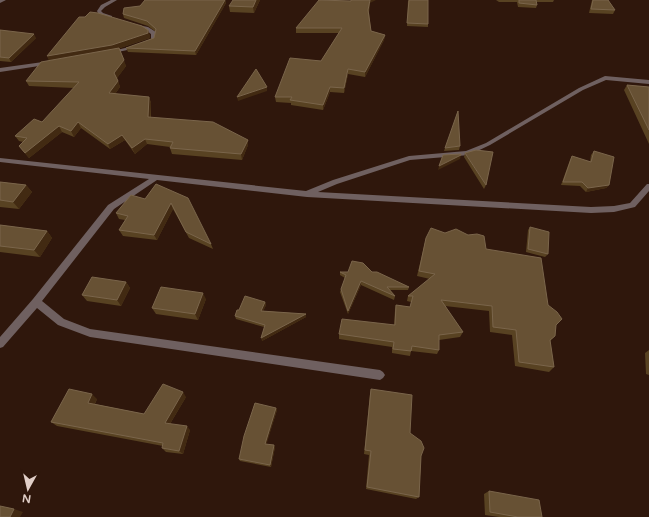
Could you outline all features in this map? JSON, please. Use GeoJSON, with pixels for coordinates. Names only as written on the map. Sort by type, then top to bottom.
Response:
{"type":"FeatureCollection","features":[{"type":"Feature","properties":{"kind":"street"},"geometry":{"type":"LineString","coordinates":[[0,2],[4,0]]}},
{"type":"Feature","properties":{"kind":"street"},"geometry":{"type":"LineString","coordinates":[[115,0],[104,6],[99,11],[101,14],[116,19]]}},
{"type":"Feature","properties":{"kind":"street"},"geometry":{"type":"LineString","coordinates":[[104,54],[140,46],[153,40],[154,33],[146,28],[131,23]]}},
{"type":"Feature","properties":{"kind":"street"},"geometry":{"type":"LineString","coordinates":[[0,70],[53,63]]}},
{"type":"Feature","properties":{"kind":"street"},"geometry":{"type":"LineString","coordinates":[[307,194],[335,182],[409,158],[467,153],[488,144],[581,89],[605,78],[649,82]]}},
{"type":"Feature","properties":{"kind":"street"},"geometry":{"type":"LineString","coordinates":[[0,160],[307,194],[591,210],[614,209],[632,205],[649,186]]}},
{"type":"Feature","properties":{"kind":"street"},"geometry":{"type":"LineString","coordinates":[[0,344],[36,302],[112,207],[155,178]]}},
{"type":"Feature","properties":{"kind":"street"},"geometry":{"type":"LineString","coordinates":[[36,302],[61,322],[90,334],[380,375]]}},
{"type":"Feature","properties":{"kind":"building"},"geometry":{"type":"Polygon","coordinates":[[[145,0],[225,0],[195,51],[126,48],[154,38],[156,29],[147,21],[123,14],[124,8],[140,6],[145,0]]]}},
{"type":"Feature","properties":{"kind":"building"},"geometry":{"type":"Polygon","coordinates":[[[233,0],[256,0],[253,7],[229,6],[233,0]]]}},
{"type":"Feature","properties":{"kind":"building"},"geometry":{"type":"Polygon","coordinates":[[[319,0],[370,0],[368,10],[371,31],[385,35],[365,72],[348,69],[344,88],[330,87],[323,105],[290,100],[292,97],[275,97],[290,58],[321,61],[342,28],[296,28],[319,0]]]}},
{"type":"Feature","properties":{"kind":"building"},"geometry":{"type":"Polygon","coordinates":[[[409,0],[428,0],[428,24],[407,23],[409,0]]]}},
{"type":"Feature","properties":{"kind":"building"},"geometry":{"type":"Polygon","coordinates":[[[519,0],[536,0],[537,5],[519,3],[519,0]]]}},
{"type":"Feature","properties":{"kind":"building"},"geometry":{"type":"Polygon","coordinates":[[[593,0],[608,0],[615,10],[591,9],[593,0]]]}},
{"type":"Feature","properties":{"kind":"building"},"geometry":{"type":"Polygon","coordinates":[[[90,12],[142,26],[148,30],[148,33],[112,45],[47,56],[79,17],[85,17],[90,12]]]}},
{"type":"Feature","properties":{"kind":"building"},"geometry":{"type":"Polygon","coordinates":[[[0,30],[34,34],[9,58],[0,57],[0,30]]]}},
{"type":"Feature","properties":{"kind":"building"},"geometry":{"type":"Polygon","coordinates":[[[119,48],[124,60],[114,73],[118,81],[109,93],[149,97],[148,117],[213,122],[248,140],[241,154],[170,148],[173,142],[145,139],[132,148],[122,135],[108,144],[78,122],[71,131],[59,126],[25,153],[19,146],[27,138],[15,136],[34,119],[42,122],[79,82],[26,81],[41,62],[119,48]]]}},
{"type":"Feature","properties":{"kind":"building"},"geometry":{"type":"Polygon","coordinates":[[[256,69],[267,87],[237,97],[256,69]]]}},
{"type":"Feature","properties":{"kind":"building"},"geometry":{"type":"Polygon","coordinates":[[[627,85],[649,87],[649,130],[627,85]]]}},
{"type":"Feature","properties":{"kind":"building"},"geometry":{"type":"Polygon","coordinates":[[[458,111],[460,146],[445,148],[458,111]]]}},
{"type":"Feature","properties":{"kind":"building"},"geometry":{"type":"Polygon","coordinates":[[[476,150],[493,152],[486,185],[465,153],[476,150]]]}},
{"type":"Feature","properties":{"kind":"building"},"geometry":{"type":"Polygon","coordinates":[[[594,151],[614,157],[609,185],[588,188],[582,182],[563,182],[572,156],[591,162],[594,151]]]}},
{"type":"Feature","properties":{"kind":"building"},"geometry":{"type":"Polygon","coordinates":[[[443,155],[461,155],[439,166],[443,155]]]}},
{"type":"Feature","properties":{"kind":"building"},"geometry":{"type":"Polygon","coordinates":[[[0,182],[26,185],[13,202],[0,200],[0,182]]]}},
{"type":"Feature","properties":{"kind":"building"},"geometry":{"type":"Polygon","coordinates":[[[156,184],[188,198],[211,244],[186,232],[171,203],[154,235],[119,230],[128,216],[116,213],[131,195],[145,199],[156,184]]]}},
{"type":"Feature","properties":{"kind":"building"},"geometry":{"type":"Polygon","coordinates":[[[0,225],[47,231],[34,250],[0,246],[0,225]]]}},
{"type":"Feature","properties":{"kind":"building"},"geometry":{"type":"Polygon","coordinates":[[[530,227],[549,232],[548,254],[528,249],[530,227]]]}},
{"type":"Feature","properties":{"kind":"building"},"geometry":{"type":"Polygon","coordinates":[[[431,228],[445,233],[456,229],[468,235],[477,234],[484,236],[486,249],[541,258],[548,305],[557,312],[562,319],[556,325],[555,336],[550,340],[554,367],[519,362],[516,330],[493,327],[492,306],[441,300],[463,332],[439,335],[439,350],[412,346],[411,351],[393,349],[394,342],[339,334],[342,319],[395,325],[396,305],[410,307],[413,296],[408,296],[435,274],[419,271],[426,238],[431,228]]]}},
{"type":"Feature","properties":{"kind":"building"},"geometry":{"type":"Polygon","coordinates":[[[352,261],[363,263],[372,272],[377,272],[409,287],[387,287],[395,296],[361,281],[348,311],[341,289],[346,275],[340,272],[348,272],[352,261]]]}},
{"type":"Feature","properties":{"kind":"building"},"geometry":{"type":"Polygon","coordinates":[[[92,277],[126,282],[117,300],[82,295],[92,277]]]}},
{"type":"Feature","properties":{"kind":"building"},"geometry":{"type":"Polygon","coordinates":[[[161,287],[203,293],[195,314],[152,308],[161,287]]]}},
{"type":"Feature","properties":{"kind":"building"},"geometry":{"type":"Polygon","coordinates":[[[245,296],[265,302],[261,311],[306,314],[261,338],[265,325],[235,316],[245,296]]]}},
{"type":"Feature","properties":{"kind":"building"},"geometry":{"type":"Polygon","coordinates":[[[163,384],[183,392],[165,423],[187,426],[179,451],[162,448],[163,443],[51,422],[69,389],[92,394],[88,403],[144,414],[163,384]]]}},
{"type":"Feature","properties":{"kind":"building"},"geometry":{"type":"Polygon","coordinates":[[[371,389],[412,395],[410,433],[421,441],[424,448],[421,456],[419,497],[367,487],[371,451],[365,450],[371,389]]]}},
{"type":"Feature","properties":{"kind":"building"},"geometry":{"type":"Polygon","coordinates":[[[255,403],[276,408],[265,444],[274,445],[270,465],[239,459],[244,436],[255,403]]]}},
{"type":"Feature","properties":{"kind":"building"},"geometry":{"type":"Polygon","coordinates":[[[489,491],[539,500],[542,517],[518,517],[490,512],[489,491]]]}},
{"type":"Feature","properties":{"kind":"building"},"geometry":{"type":"Polygon","coordinates":[[[0,506],[14,509],[10,517],[0,517],[0,506]]]}}]}
